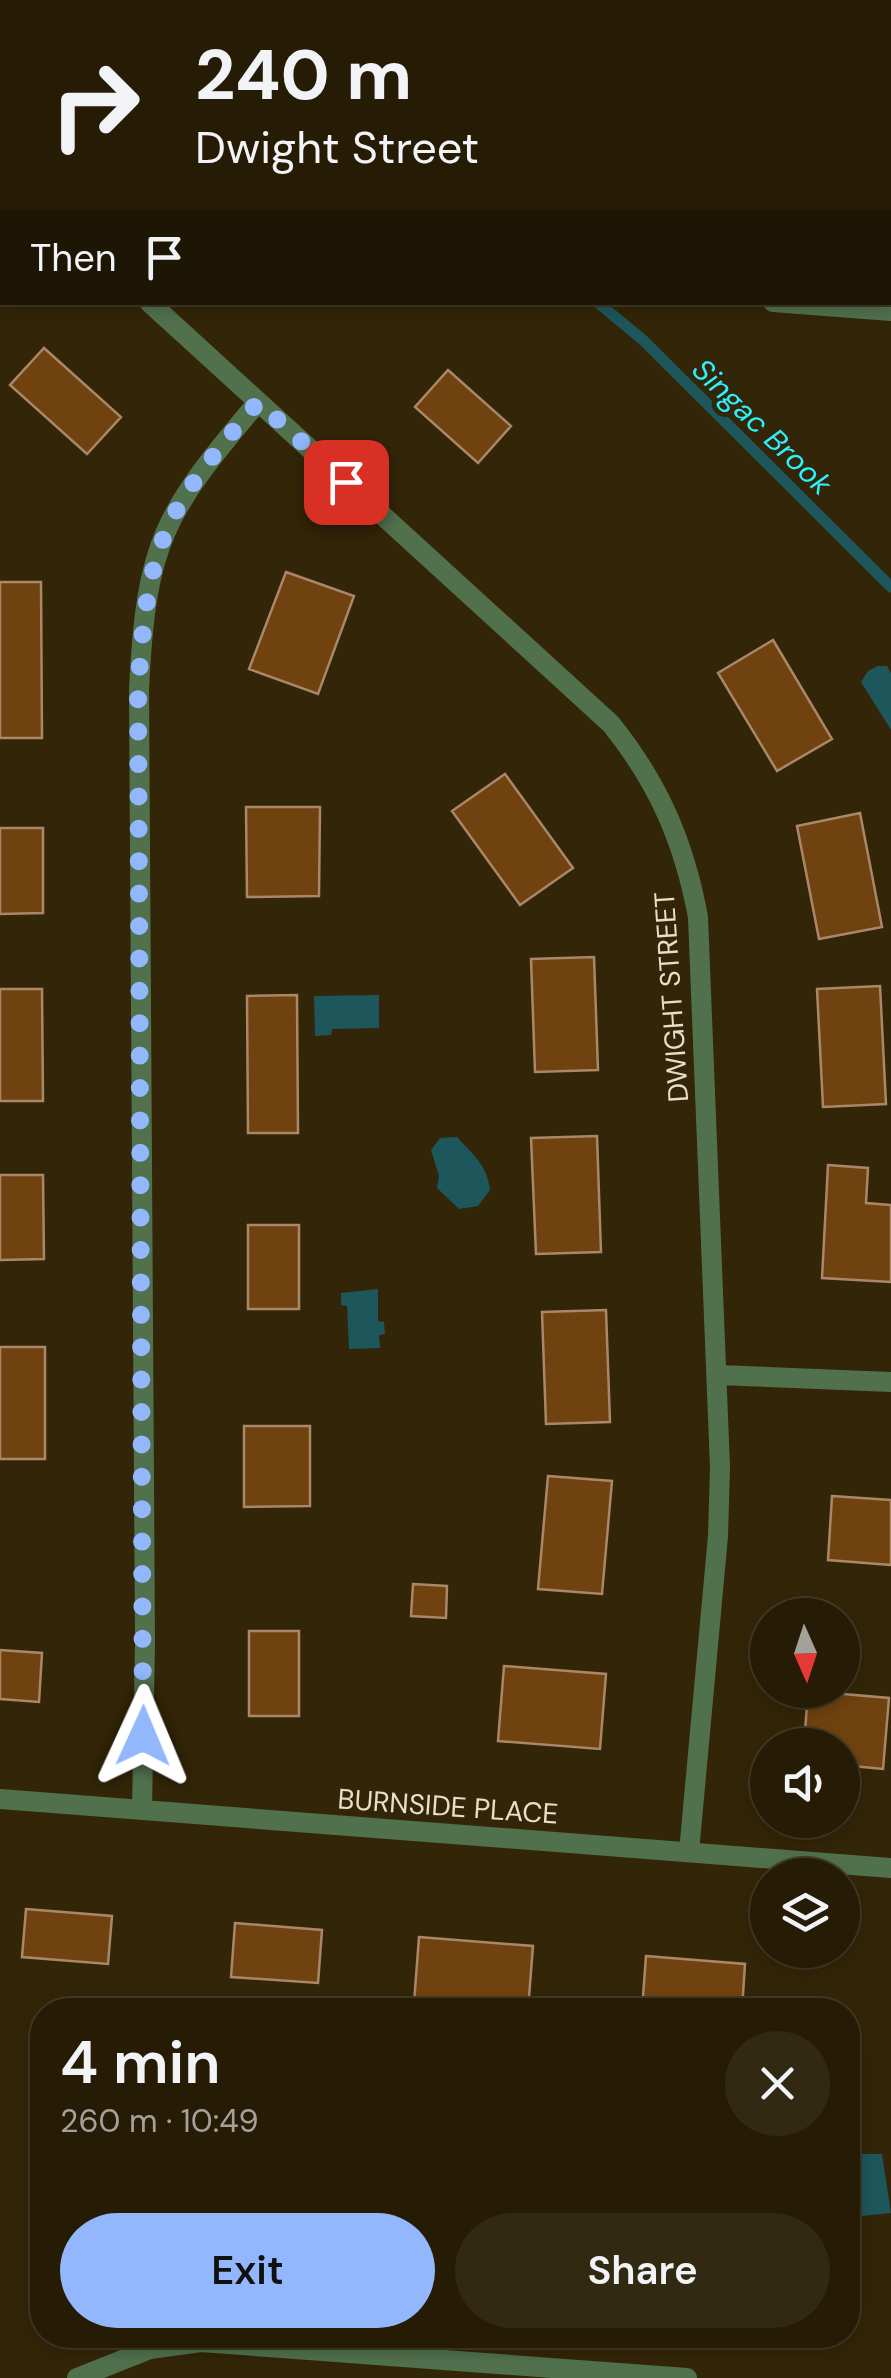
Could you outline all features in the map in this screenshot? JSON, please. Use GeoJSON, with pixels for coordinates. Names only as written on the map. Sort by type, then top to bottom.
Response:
{"type":"FeatureCollection","features":[{"type":"Feature","properties":{"kind":"street","name":"DWIGHT STREET"},"geometry":{"type":"LineString","coordinates":[[153,305],[611,724],[643,764],[668,810],[688,862],[698,918],[718,1374],[718,1536],[689,1852]]}},
{"type":"Feature","properties":{"kind":"street"},"geometry":{"type":"LineString","coordinates":[[812,305],[891,311]]}},
{"type":"Feature","properties":{"kind":"street"},"geometry":{"type":"LineString","coordinates":[[142,1810],[145,1643],[138,690],[143,604],[151,566],[176,504],[258,402]]}},
{"type":"Feature","properties":{"kind":"street"},"geometry":{"type":"LineString","coordinates":[[718,1374],[891,1382]]}},
{"type":"Feature","properties":{"kind":"street","name":"BURNSIDE PLACE"},"geometry":{"type":"LineString","coordinates":[[0,1799],[891,1868]]}},
{"type":"Feature","properties":{"kind":"street"},"geometry":{"type":"LineString","coordinates":[[76,2378],[150,2349],[162,2348]]}},
{"type":"Feature","properties":{"kind":"street"},"geometry":{"type":"LineString","coordinates":[[311,2348],[687,2378]]}},
{"type":"Feature","properties":{"kind":"water"},"geometry":{"type":"Polygon","coordinates":[[[887,666],[891,673],[891,730],[861,682],[868,671],[887,666]]]}},
{"type":"Feature","properties":{"kind":"water"},"geometry":{"type":"Polygon","coordinates":[[[379,995],[379,1028],[332,1029],[331,1035],[315,1036],[314,996],[379,995]]]}},
{"type":"Feature","properties":{"kind":"water"},"geometry":{"type":"Polygon","coordinates":[[[457,1137],[486,1173],[490,1190],[478,1206],[459,1209],[437,1188],[439,1176],[431,1150],[440,1138],[457,1137]]]}},
{"type":"Feature","properties":{"kind":"water"},"geometry":{"type":"Polygon","coordinates":[[[378,1289],[378,1321],[384,1322],[385,1334],[379,1335],[380,1348],[349,1349],[347,1306],[341,1305],[341,1293],[378,1289]]]}},
{"type":"Feature","properties":{"kind":"water"},"geometry":{"type":"Polygon","coordinates":[[[861,2154],[882,2154],[891,2213],[860,2213],[861,2154]]]}},
{"type":"Feature","properties":{"kind":"building"},"geometry":{"type":"Polygon","coordinates":[[[44,348],[121,417],[87,454],[10,385],[44,348]]]}},
{"type":"Feature","properties":{"kind":"building"},"geometry":{"type":"Polygon","coordinates":[[[448,370],[511,426],[478,463],[415,407],[448,370]]]}},
{"type":"Feature","properties":{"kind":"building"},"geometry":{"type":"Polygon","coordinates":[[[286,572],[354,596],[318,694],[249,669],[286,572]]]}},
{"type":"Feature","properties":{"kind":"building"},"geometry":{"type":"Polygon","coordinates":[[[0,582],[41,582],[42,738],[0,738],[0,582]]]}},
{"type":"Feature","properties":{"kind":"building"},"geometry":{"type":"Polygon","coordinates":[[[773,640],[832,739],[777,771],[718,673],[773,640]]]}},
{"type":"Feature","properties":{"kind":"building"},"geometry":{"type":"Polygon","coordinates":[[[505,774],[573,868],[520,905],[452,811],[505,774]]]}},
{"type":"Feature","properties":{"kind":"building"},"geometry":{"type":"Polygon","coordinates":[[[246,807],[320,807],[319,896],[247,897],[246,807]]]}},
{"type":"Feature","properties":{"kind":"building"},"geometry":{"type":"Polygon","coordinates":[[[860,813],[882,927],[819,939],[797,826],[860,813]]]}},
{"type":"Feature","properties":{"kind":"building"},"geometry":{"type":"Polygon","coordinates":[[[0,828],[43,828],[43,913],[0,914],[0,828]]]}},
{"type":"Feature","properties":{"kind":"building"},"geometry":{"type":"Polygon","coordinates":[[[594,957],[598,1070],[535,1072],[531,959],[594,957]]]}},
{"type":"Feature","properties":{"kind":"building"},"geometry":{"type":"Polygon","coordinates":[[[880,986],[886,1104],[823,1107],[817,989],[880,986]]]}},
{"type":"Feature","properties":{"kind":"building"},"geometry":{"type":"Polygon","coordinates":[[[0,989],[42,989],[43,1101],[0,1101],[0,989]]]}},
{"type":"Feature","properties":{"kind":"building"},"geometry":{"type":"Polygon","coordinates":[[[297,995],[298,1133],[248,1133],[247,996],[297,995]]]}},
{"type":"Feature","properties":{"kind":"building"},"geometry":{"type":"Polygon","coordinates":[[[597,1136],[601,1252],[536,1254],[531,1138],[597,1136]]]}},
{"type":"Feature","properties":{"kind":"building"},"geometry":{"type":"Polygon","coordinates":[[[828,1165],[868,1168],[866,1203],[891,1205],[891,1282],[822,1278],[828,1165]]]}},
{"type":"Feature","properties":{"kind":"building"},"geometry":{"type":"Polygon","coordinates":[[[0,1175],[43,1175],[44,1259],[0,1260],[0,1175]]]}},
{"type":"Feature","properties":{"kind":"building"},"geometry":{"type":"Polygon","coordinates":[[[248,1225],[299,1225],[299,1309],[248,1309],[248,1225]]]}},
{"type":"Feature","properties":{"kind":"building"},"geometry":{"type":"Polygon","coordinates":[[[606,1310],[610,1422],[546,1424],[542,1312],[606,1310]]]}},
{"type":"Feature","properties":{"kind":"building"},"geometry":{"type":"Polygon","coordinates":[[[0,1347],[45,1347],[45,1459],[0,1459],[0,1347]]]}},
{"type":"Feature","properties":{"kind":"building"},"geometry":{"type":"Polygon","coordinates":[[[244,1426],[310,1426],[310,1506],[244,1507],[244,1426]]]}},
{"type":"Feature","properties":{"kind":"building"},"geometry":{"type":"Polygon","coordinates":[[[548,1476],[612,1481],[602,1594],[538,1589],[548,1476]]]}},
{"type":"Feature","properties":{"kind":"building"},"geometry":{"type":"Polygon","coordinates":[[[832,1496],[891,1500],[891,1565],[828,1560],[832,1496]]]}},
{"type":"Feature","properties":{"kind":"building"},"geometry":{"type":"Polygon","coordinates":[[[413,1584],[447,1586],[446,1618],[411,1616],[413,1584]]]}},
{"type":"Feature","properties":{"kind":"building"},"geometry":{"type":"Polygon","coordinates":[[[249,1631],[299,1631],[299,1716],[249,1716],[249,1631]]]}},
{"type":"Feature","properties":{"kind":"building"},"geometry":{"type":"Polygon","coordinates":[[[0,1650],[42,1653],[39,1702],[0,1699],[0,1650]]]}},
{"type":"Feature","properties":{"kind":"building"},"geometry":{"type":"Polygon","coordinates":[[[504,1666],[606,1674],[600,1749],[498,1741],[504,1666]]]}},
{"type":"Feature","properties":{"kind":"building"},"geometry":{"type":"Polygon","coordinates":[[[860,1695],[889,1698],[883,1769],[860,1767],[860,1728],[805,1728],[807,1708],[860,1708],[860,1695]]]}},
{"type":"Feature","properties":{"kind":"building"},"geometry":{"type":"Polygon","coordinates":[[[26,1909],[112,1916],[108,1964],[22,1957],[26,1909]]]}},
{"type":"Feature","properties":{"kind":"building"},"geometry":{"type":"Polygon","coordinates":[[[235,1923],[322,1930],[318,1983],[231,1977],[235,1923]]]}},
{"type":"Feature","properties":{"kind":"building"},"geometry":{"type":"Polygon","coordinates":[[[419,1937],[533,1946],[529,1998],[414,1998],[419,1937]]]}},
{"type":"Feature","properties":{"kind":"building"},"geometry":{"type":"Polygon","coordinates":[[[646,1956],[745,1964],[743,1998],[643,1998],[646,1956]]]}},
{"type":"Feature","properties":{"kind":"waterway","name":"Singac Brook"},"geometry":{"type":"LineString","coordinates":[[601,305],[643,340],[891,587]]}},
{"type":"Feature","properties":{"kind":"route"},"geometry":{"type":"LineString","coordinates":[[143,1736],[138,690],[143,604],[151,566],[176,504],[258,402],[346,482]]}}]}
